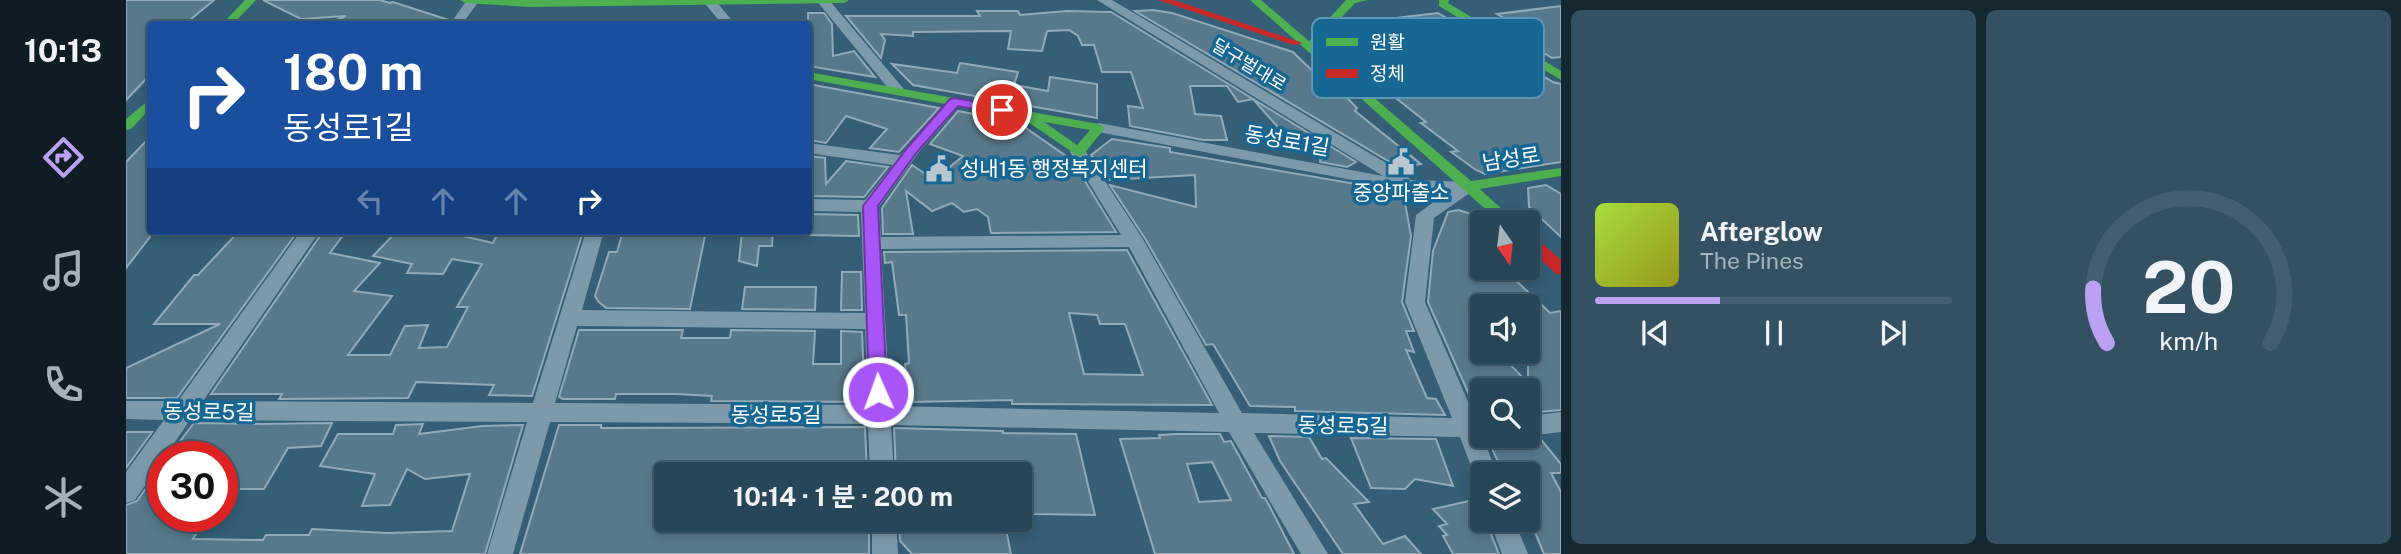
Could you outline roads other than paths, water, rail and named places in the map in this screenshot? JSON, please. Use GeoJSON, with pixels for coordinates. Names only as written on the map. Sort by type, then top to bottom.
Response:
{"type":"FeatureCollection","features":[{"type":"Feature","properties":{"kind":"main road"},"geometry":{"type":"LineString","coordinates":[[230,21],[251,0]]}},
{"type":"Feature","properties":{"kind":"main road"},"geometry":{"type":"LineString","coordinates":[[469,1],[528,4],[845,0]]}},
{"type":"Feature","properties":{"kind":"main road"},"geometry":{"type":"LineString","coordinates":[[1163,0],[1310,49]]}},
{"type":"Feature","properties":{"kind":"main road"},"geometry":{"type":"LineString","coordinates":[[1255,0],[1310,49]]}},
{"type":"Feature","properties":{"kind":"main road"},"geometry":{"type":"LineString","coordinates":[[1334,18],[1352,0],[1363,0]]}},
{"type":"Feature","properties":{"kind":"main road"},"geometry":{"type":"LineString","coordinates":[[1421,0],[1444,2],[1469,18]]}},
{"type":"Feature","properties":{"kind":"main road"},"geometry":{"type":"LineString","coordinates":[[528,4],[572,19],[586,7],[599,3]]}},
{"type":"Feature","properties":{"kind":"main road"},"geometry":{"type":"LineString","coordinates":[[1310,49],[1312,45]]}},
{"type":"Feature","properties":{"kind":"main road"},"geometry":{"type":"LineString","coordinates":[[1544,65],[1561,76]]}},
{"type":"Feature","properties":{"kind":"main road","name":"동성로1길"},"geometry":{"type":"LineString","coordinates":[[812,76],[1099,128]]}},
{"type":"Feature","properties":{"kind":"main road"},"geometry":{"type":"LineString","coordinates":[[1367,98],[1495,210]]}},
{"type":"Feature","properties":{"kind":"main road"},"geometry":{"type":"LineString","coordinates":[[126,126],[147,108]]}},
{"type":"Feature","properties":{"kind":"main road"},"geometry":{"type":"LineString","coordinates":[[1026,115],[1078,152],[1099,128]]}},
{"type":"Feature","properties":{"kind":"main road","name":"남성로"},"geometry":{"type":"LineString","coordinates":[[1468,186],[1486,186],[1561,172]]}},
{"type":"Feature","properties":{"kind":"main road"},"geometry":{"type":"LineString","coordinates":[[1540,250],[1561,269]]}},
{"type":"Feature","properties":{"kind":"street"},"geometry":{"type":"LineString","coordinates":[[822,0],[898,91]]}},
{"type":"Feature","properties":{"kind":"street","name":"달구벌대로"},"geometry":{"type":"LineString","coordinates":[[1103,0],[1412,186]]}},
{"type":"Feature","properties":{"kind":"street"},"geometry":{"type":"LineString","coordinates":[[458,21],[469,1]]}},
{"type":"Feature","properties":{"kind":"street"},"geometry":{"type":"LineString","coordinates":[[710,2],[726,21]]}},
{"type":"Feature","properties":{"kind":"street"},"geometry":{"type":"LineString","coordinates":[[881,462],[870,206],[904,161],[955,102]]}},
{"type":"Feature","properties":{"kind":"street","name":"동성로1길"},"geometry":{"type":"LineString","coordinates":[[1099,128],[1412,186],[1468,186]]}},
{"type":"Feature","properties":{"kind":"street"},"geometry":{"type":"LineString","coordinates":[[812,149],[904,161]]}},
{"type":"Feature","properties":{"kind":"street"},"geometry":{"type":"LineString","coordinates":[[1078,152],[1135,241],[1236,424],[1315,554]]}},
{"type":"Feature","properties":{"kind":"street"},"geometry":{"type":"LineString","coordinates":[[1468,186],[1425,215],[1415,302],[1435,357],[1470,419]]}},
{"type":"Feature","properties":{"kind":"street"},"geometry":{"type":"LineString","coordinates":[[812,205],[870,206]]}},
{"type":"Feature","properties":{"kind":"street"},"geometry":{"type":"LineString","coordinates":[[126,492],[308,235]]}},
{"type":"Feature","properties":{"kind":"street"},"geometry":{"type":"LineString","coordinates":[[500,554],[593,235]]}},
{"type":"Feature","properties":{"kind":"street"},"geometry":{"type":"LineString","coordinates":[[872,243],[1135,241]]}},
{"type":"Feature","properties":{"kind":"street"},"geometry":{"type":"LineString","coordinates":[[569,318],[875,321]]}},
{"type":"Feature","properties":{"kind":"street","name":"동성로5길"},"geometry":{"type":"LineString","coordinates":[[126,410],[879,415],[1470,428]]}},
{"type":"Feature","properties":{"kind":"street"},"geometry":{"type":"LineString","coordinates":[[1540,425],[1561,422]]}},
{"type":"Feature","properties":{"kind":"street"},"geometry":{"type":"LineString","coordinates":[[884,532],[885,554]]}},
{"type":"Feature","properties":{"kind":"street"},"geometry":{"type":"LineString","coordinates":[[1507,532],[1515,554]]}},
{"type":"Feature","properties":{"kind":"place","name":"중앙파출소"},"geometry":{"type":"Point","coordinates":[1401,162]}},
{"type":"Feature","properties":{"kind":"place","name":"성내1동 행정복지센터"},"geometry":{"type":"Point","coordinates":[939,169]}}]}
